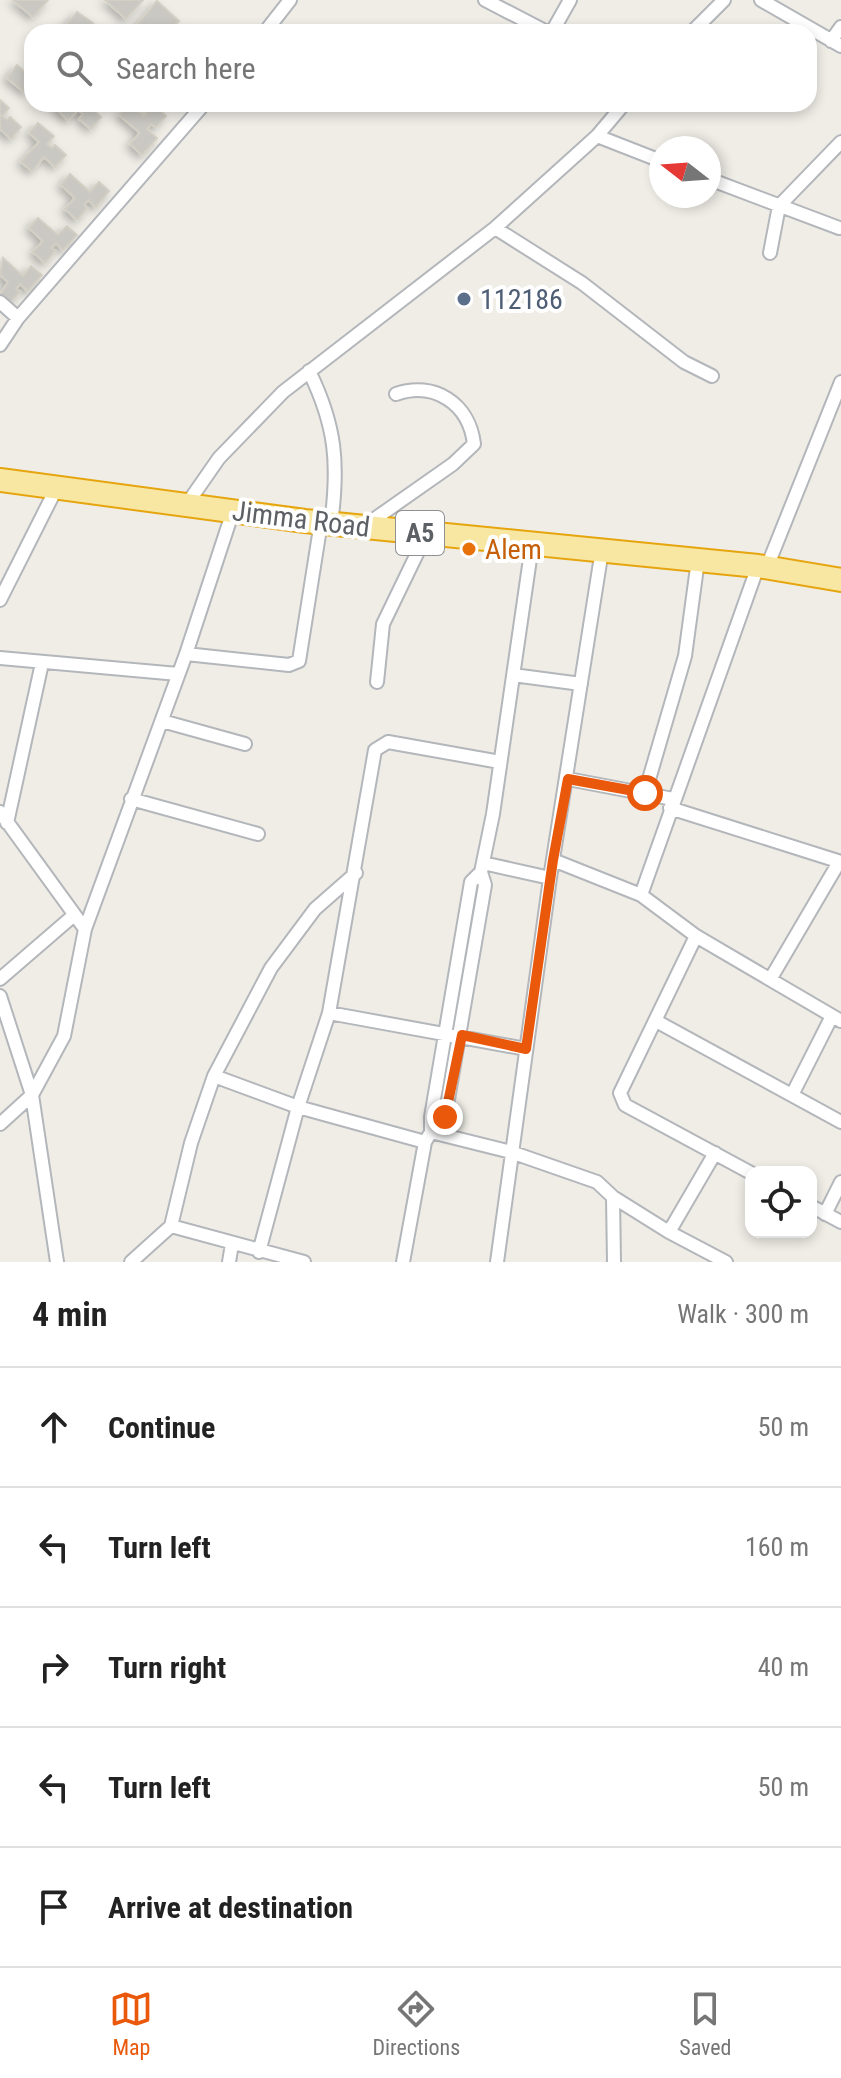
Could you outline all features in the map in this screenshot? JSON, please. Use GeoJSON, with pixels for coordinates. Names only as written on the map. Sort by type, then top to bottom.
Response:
{"type":"FeatureCollection","features":[{"type":"Feature","properties":{"kind":"highway","name":"Jimma Road"},"geometry":{"type":"LineString","coordinates":[[0,480],[326,523],[762,567],[841,580]]}},
{"type":"Feature","properties":{"kind":"street"},"geometry":{"type":"LineString","coordinates":[[271,24],[290,0]]}},
{"type":"Feature","properties":{"kind":"street"},"geometry":{"type":"LineString","coordinates":[[485,0],[534,24]]}},
{"type":"Feature","properties":{"kind":"street"},"geometry":{"type":"LineString","coordinates":[[555,24],[570,0]]}},
{"type":"Feature","properties":{"kind":"street"},"geometry":{"type":"LineString","coordinates":[[700,24],[724,0]]}},
{"type":"Feature","properties":{"kind":"street"},"geometry":{"type":"LineString","coordinates":[[761,0],[803,24]]}},
{"type":"Feature","properties":{"kind":"street"},"geometry":{"type":"LineString","coordinates":[[817,32],[836,43],[841,27]]}},
{"type":"Feature","properties":{"kind":"street"},"geometry":{"type":"LineString","coordinates":[[0,345],[18,318],[197,112]]}},
{"type":"Feature","properties":{"kind":"street"},"geometry":{"type":"LineString","coordinates":[[187,504],[219,458],[283,392],[495,228],[597,136],[617,112]]}},
{"type":"Feature","properties":{"kind":"street"},"geometry":{"type":"LineString","coordinates":[[597,136],[649,156]]}},
{"type":"Feature","properties":{"kind":"street"},"geometry":{"type":"LineString","coordinates":[[770,253],[779,206],[841,142]]}},
{"type":"Feature","properties":{"kind":"street"},"geometry":{"type":"LineString","coordinates":[[721,184],[839,228]]}},
{"type":"Feature","properties":{"kind":"street"},"geometry":{"type":"LineString","coordinates":[[495,228],[582,283],[684,362],[712,376]]}},
{"type":"Feature","properties":{"kind":"street"},"geometry":{"type":"LineString","coordinates":[[0,302],[18,318]]}},
{"type":"Feature","properties":{"kind":"street"},"geometry":{"type":"LineString","coordinates":[[186,654],[289,665],[299,661],[337,464],[324,401],[309,371]]}},
{"type":"Feature","properties":{"kind":"street"},"geometry":{"type":"LineString","coordinates":[[641,895],[671,804],[762,567],[841,382]]}},
{"type":"Feature","properties":{"kind":"street"},"geometry":{"type":"LineString","coordinates":[[363,526],[466,454],[474,444],[462,411],[440,393],[422,388],[396,394]]}},
{"type":"Feature","properties":{"kind":"street"},"geometry":{"type":"LineString","coordinates":[[0,600],[57,487]]}},
{"type":"Feature","properties":{"kind":"street"},"geometry":{"type":"LineString","coordinates":[[0,1124],[32,1095],[64,1036],[85,929],[186,654],[233,511]]}},
{"type":"Feature","properties":{"kind":"street"},"geometry":{"type":"LineString","coordinates":[[377,682],[383,624],[427,533]]}},
{"type":"Feature","properties":{"kind":"street"},"geometry":{"type":"LineString","coordinates":[[428,1137],[445,1117],[462,1035],[485,885],[482,867],[532,545]]}},
{"type":"Feature","properties":{"kind":"street"},"geometry":{"type":"LineString","coordinates":[[497,1262],[550,878],[602,550]]}},
{"type":"Feature","properties":{"kind":"street"},"geometry":{"type":"LineString","coordinates":[[645,793],[685,656],[698,560]]}},
{"type":"Feature","properties":{"kind":"street"},"geometry":{"type":"LineString","coordinates":[[0,658],[178,674]]}},
{"type":"Feature","properties":{"kind":"street"},"geometry":{"type":"LineString","coordinates":[[42,663],[3,818],[85,929]]}},
{"type":"Feature","properties":{"kind":"street"},"geometry":{"type":"LineString","coordinates":[[513,675],[581,684]]}},
{"type":"Feature","properties":{"kind":"street"},"geometry":{"type":"LineString","coordinates":[[162,721],[245,744]]}},
{"type":"Feature","properties":{"kind":"street"},"geometry":{"type":"LineString","coordinates":[[259,1252],[298,1107],[329,1013],[356,873],[371,764],[380,745],[388,742],[500,762]]}},
{"type":"Feature","properties":{"kind":"street"},"geometry":{"type":"LineString","coordinates":[[568,779],[645,793],[840,862],[771,978]]}},
{"type":"Feature","properties":{"kind":"street"},"geometry":{"type":"LineString","coordinates":[[131,799],[258,834]]}},
{"type":"Feature","properties":{"kind":"street"},"geometry":{"type":"LineString","coordinates":[[553,860],[641,895],[696,936],[837,1018],[792,1095]]}},
{"type":"Feature","properties":{"kind":"street"},"geometry":{"type":"LineString","coordinates":[[482,867],[550,878]]}},
{"type":"Feature","properties":{"kind":"street"},"geometry":{"type":"LineString","coordinates":[[403,1262],[447,1033],[471,882],[482,867]]}},
{"type":"Feature","properties":{"kind":"street"},"geometry":{"type":"LineString","coordinates":[[131,1262],[171,1226],[191,1143],[214,1076],[271,968],[315,909],[356,873]]}},
{"type":"Feature","properties":{"kind":"street"},"geometry":{"type":"LineString","coordinates":[[0,979],[73,916]]}},
{"type":"Feature","properties":{"kind":"street"},"geometry":{"type":"LineString","coordinates":[[696,936],[656,1021],[624,1077],[620,1093],[625,1105],[745,1170]]}},
{"type":"Feature","properties":{"kind":"street"},"geometry":{"type":"LineString","coordinates":[[0,996],[32,1095],[57,1262]]}},
{"type":"Feature","properties":{"kind":"street"},"geometry":{"type":"LineString","coordinates":[[329,1013],[526,1049]]}},
{"type":"Feature","properties":{"kind":"street"},"geometry":{"type":"LineString","coordinates":[[656,1021],[841,1122]]}},
{"type":"Feature","properties":{"kind":"street"},"geometry":{"type":"LineString","coordinates":[[214,1076],[298,1107],[428,1137],[511,1152],[586,1177],[669,1232],[726,1262]]}},
{"type":"Feature","properties":{"kind":"street"},"geometry":{"type":"LineString","coordinates":[[669,1232],[715,1153]]}},
{"type":"Feature","properties":{"kind":"street"},"geometry":{"type":"LineString","coordinates":[[825,1214],[841,1182]]}},
{"type":"Feature","properties":{"kind":"street"},"geometry":{"type":"LineString","coordinates":[[613,1197],[614,1262]]}},
{"type":"Feature","properties":{"kind":"street"},"geometry":{"type":"LineString","coordinates":[[817,1209],[841,1222]]}},
{"type":"Feature","properties":{"kind":"street"},"geometry":{"type":"LineString","coordinates":[[171,1226],[304,1262]]}},
{"type":"Feature","properties":{"kind":"street"},"geometry":{"type":"LineString","coordinates":[[229,1262],[232,1244]]}},
{"type":"Feature","properties":{"kind":"building"},"geometry":{"type":"Polygon","coordinates":[[[13,0],[48,0],[33,17],[13,0]]]}},
{"type":"Feature","properties":{"kind":"building"},"geometry":{"type":"Polygon","coordinates":[[[105,0],[143,0],[126,19],[105,0]]]}},
{"type":"Feature","properties":{"kind":"building"},"geometry":{"type":"Polygon","coordinates":[[[157,1],[179,21],[176,24],[138,24],[157,1]]]}},
{"type":"Feature","properties":{"kind":"building"},"geometry":{"type":"Polygon","coordinates":[[[77,12],[94,24],[67,24],[77,12]]]}},
{"type":"Feature","properties":{"kind":"building"},"geometry":{"type":"Polygon","coordinates":[[[17,65],[24,71],[24,92],[7,78],[17,65]]]}},
{"type":"Feature","properties":{"kind":"building"},"geometry":{"type":"Polygon","coordinates":[[[0,100],[9,108],[2,116],[7,120],[10,117],[21,127],[11,139],[0,129],[0,100]]]}},
{"type":"Feature","properties":{"kind":"building"},"geometry":{"type":"Polygon","coordinates":[[[60,112],[76,112],[68,121],[60,112]]]}},
{"type":"Feature","properties":{"kind":"building"},"geometry":{"type":"Polygon","coordinates":[[[80,112],[96,112],[101,117],[91,129],[79,119],[83,114],[80,112]]]}},
{"type":"Feature","properties":{"kind":"building"},"geometry":{"type":"Polygon","coordinates":[[[122,112],[139,112],[144,116],[148,112],[162,112],[166,116],[156,127],[151,124],[147,129],[157,138],[142,155],[130,144],[140,133],[119,115],[122,112]]]}},
{"type":"Feature","properties":{"kind":"building"},"geometry":{"type":"Polygon","coordinates":[[[38,123],[54,136],[47,144],[52,148],[55,145],[66,155],[55,167],[44,157],[32,171],[21,162],[39,142],[29,133],[38,123]]]}},
{"type":"Feature","properties":{"kind":"building"},"geometry":{"type":"Polygon","coordinates":[[[70,174],[90,192],[99,182],[109,191],[96,207],[88,200],[84,205],[87,208],[77,220],[65,209],[75,198],[61,185],[70,174]]]}},
{"type":"Feature","properties":{"kind":"building"},"geometry":{"type":"Polygon","coordinates":[[[38,218],[58,235],[67,226],[77,235],[63,250],[56,243],[51,248],[55,251],[45,263],[33,252],[43,241],[29,228],[38,218]]]}},
{"type":"Feature","properties":{"kind":"building"},"geometry":{"type":"Polygon","coordinates":[[[3,258],[23,276],[31,266],[42,275],[28,291],[20,284],[16,289],[20,292],[10,303],[0,295],[8,282],[0,275],[3,258]]]}},
{"type":"Feature","properties":{"kind":"place","name":"112186"},"geometry":{"type":"Point","coordinates":[464,299]}},
{"type":"Feature","properties":{"kind":"place","name":"Alem"},"geometry":{"type":"Point","coordinates":[469,549]}},
{"type":"Feature","properties":{"kind":"route"},"geometry":{"type":"LineString","coordinates":[[445,1117],[462,1035],[526,1049],[568,779],[645,793]]}}]}
